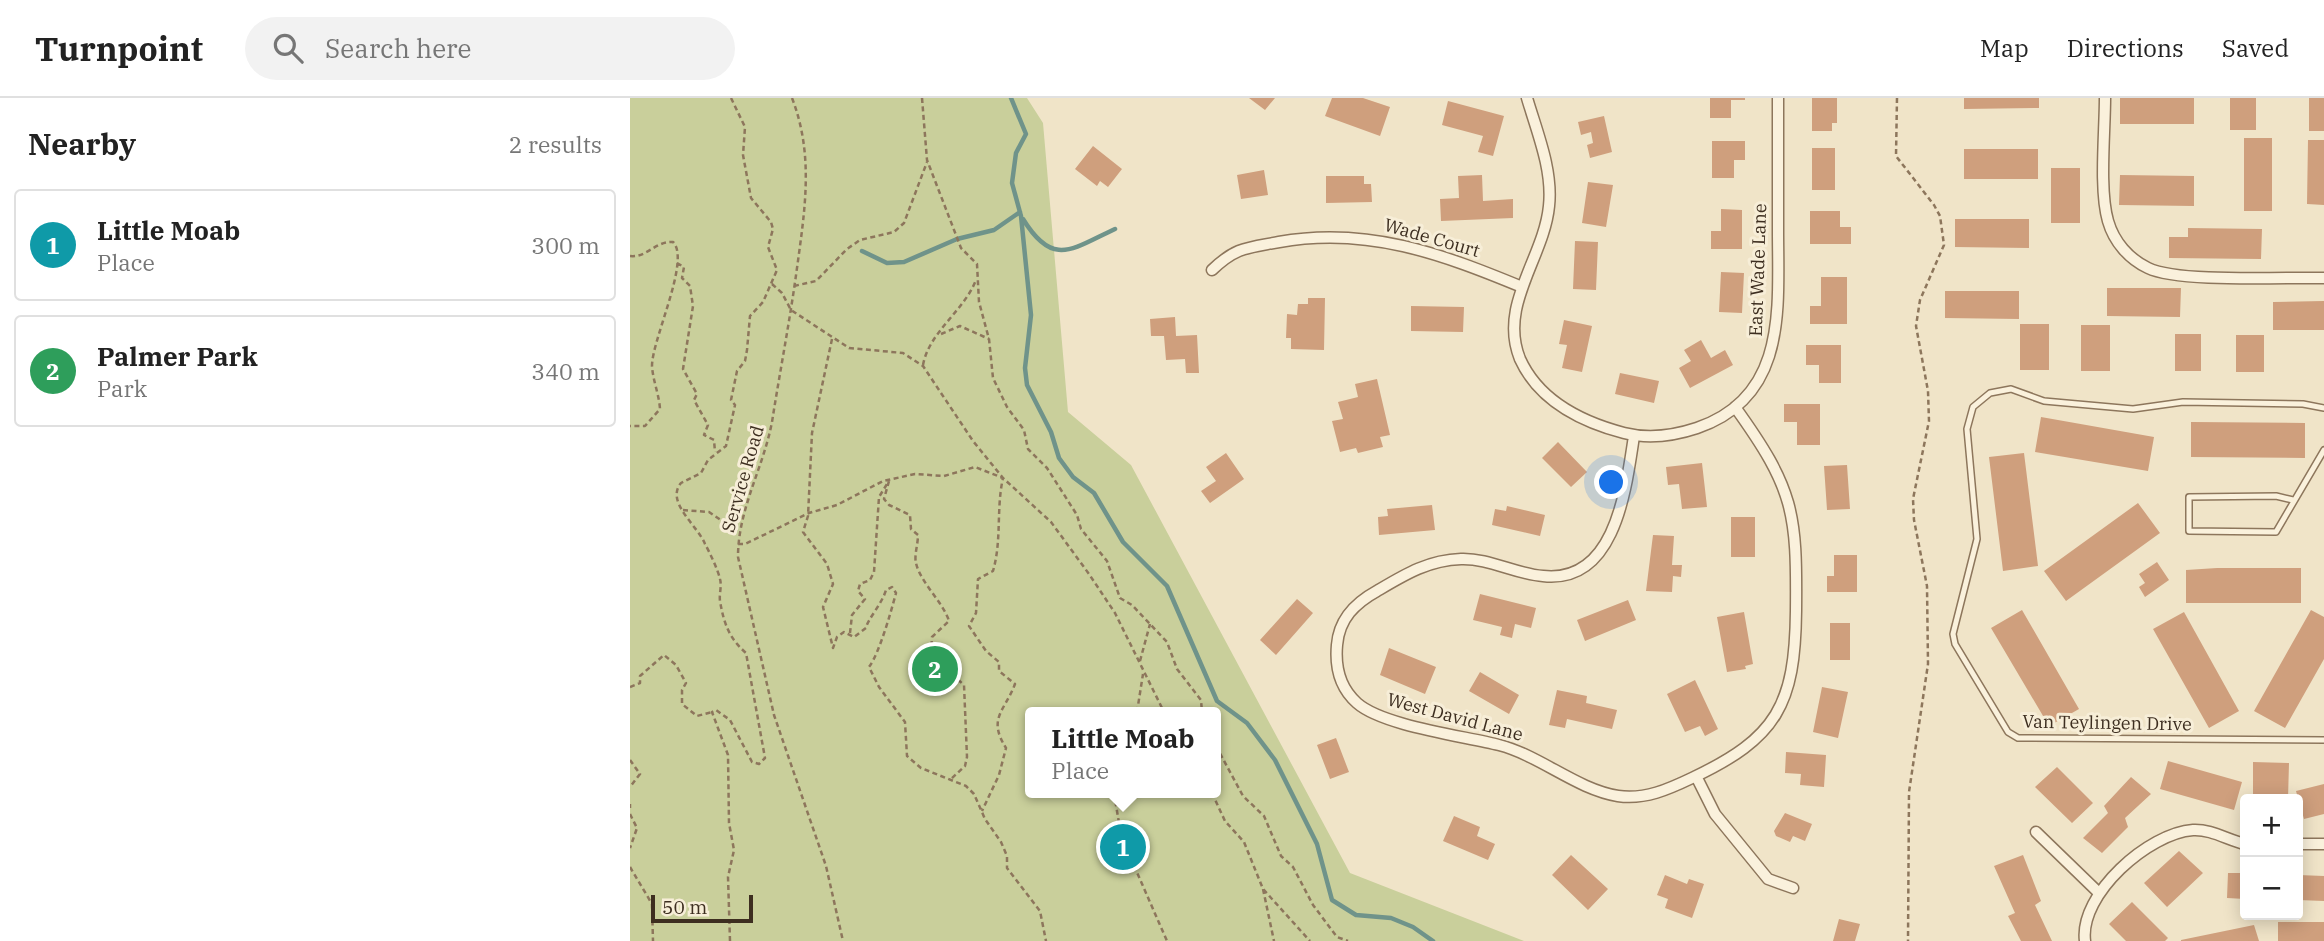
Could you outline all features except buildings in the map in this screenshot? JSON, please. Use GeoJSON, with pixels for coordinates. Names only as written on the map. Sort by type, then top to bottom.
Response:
{"type":"FeatureCollection","features":[{"type":"Feature","properties":{"kind":"street"},"geometry":{"type":"LineString","coordinates":[[1527,98],[1542,148],[1550,192],[1545,226],[1522,287],[1515,318],[1517,345],[1527,371],[1540,388],[1572,414],[1634,436]]}},
{"type":"Feature","properties":{"kind":"street","name":"East Wade Lane"},"geometry":{"type":"LineString","coordinates":[[1634,436],[1683,433],[1718,419],[1735,407],[1764,370],[1777,328],[1778,98]]}},
{"type":"Feature","properties":{"kind":"street"},"geometry":{"type":"LineString","coordinates":[[2105,98],[2106,209],[2112,231],[2126,253],[2149,269],[2177,276],[2324,278]]}},
{"type":"Feature","properties":{"kind":"street","name":"Wade Court"},"geometry":{"type":"LineString","coordinates":[[1212,270],[1230,252],[1245,248],[1309,237],[1357,237],[1393,242],[1451,257],[1522,287]]}},
{"type":"Feature","properties":{"kind":"street","name":"West David Lane"},"geometry":{"type":"LineString","coordinates":[[1634,436],[1620,506],[1607,540],[1593,561],[1570,574],[1556,577],[1540,576],[1473,559],[1446,560],[1413,569],[1363,598],[1344,619],[1337,646],[1338,672],[1350,695],[1373,713],[1504,746],[1608,794],[1623,797],[1655,794],[1732,759],[1759,737],[1784,696],[1794,658],[1797,550],[1788,493],[1773,461],[1735,407]]}},
{"type":"Feature","properties":{"kind":"street"},"geometry":{"type":"LineString","coordinates":[[1696,776],[1715,814],[1768,879],[1793,888]]}},
{"type":"Feature","properties":{"kind":"street"},"geometry":{"type":"LineString","coordinates":[[2085,941],[2086,920],[2099,892],[2156,840],[2168,834],[2196,830],[2240,843]]}},
{"type":"Feature","properties":{"kind":"street"},"geometry":{"type":"LineString","coordinates":[[2036,832],[2099,892]]}},
{"type":"Feature","properties":{"kind":"street"},"geometry":{"type":"LineString","coordinates":[[2303,844],[2324,844]]}},
{"type":"Feature","properties":{"kind":"lane","name":"Van Teylingen Drive"},"geometry":{"type":"LineString","coordinates":[[2324,408],[2303,404],[2183,402],[2133,409],[2044,401],[2011,389],[1990,393],[1973,407],[1967,429],[1977,539],[1954,635],[1955,644],[2008,732],[2018,738],[2324,740]]}},
{"type":"Feature","properties":{"kind":"lane"},"geometry":{"type":"LineString","coordinates":[[2293,500],[2276,496],[2189,497],[2189,531],[2276,532],[2324,450]]}},
{"type":"Feature","properties":{"kind":"path"},"geometry":{"type":"LineString","coordinates":[[715,452],[722,451],[728,438],[735,405],[731,400],[734,382],[737,371],[745,361],[750,316],[763,302],[778,270],[768,247],[773,229],[771,222],[751,198],[743,155],[745,127],[731,98]]}},
{"type":"Feature","properties":{"kind":"path","name":"Service Road"},"geometry":{"type":"LineString","coordinates":[[792,98],[804,134],[807,181],[791,310],[768,443],[738,532],[738,557],[774,715],[826,866],[843,941]]}},
{"type":"Feature","properties":{"kind":"path"},"geometry":{"type":"LineString","coordinates":[[922,98],[927,160],[961,248],[977,264],[979,302],[989,339],[993,377],[1007,407],[1024,430],[1028,449],[1047,468],[1076,515],[1081,529],[1107,561],[1121,598],[1167,642],[1185,682],[1196,691],[1201,707]]}},
{"type":"Feature","properties":{"kind":"path"},"geometry":{"type":"LineString","coordinates":[[1897,98],[1896,156],[1940,216],[1944,245],[1920,300],[1916,326],[1928,391],[1929,421],[1913,499],[1914,520],[1927,586],[1928,664],[1909,792],[1908,941]]}},
{"type":"Feature","properties":{"kind":"path"},"geometry":{"type":"LineString","coordinates":[[794,286],[816,281],[847,249],[860,240],[894,232],[904,223],[927,160]]}},
{"type":"Feature","properties":{"kind":"path"},"geometry":{"type":"LineString","coordinates":[[630,256],[639,257],[660,242],[673,242],[679,253],[675,288],[665,304],[666,314],[652,366],[660,409],[645,426],[630,426]]}},
{"type":"Feature","properties":{"kind":"path"},"geometry":{"type":"LineString","coordinates":[[630,687],[639,683],[639,676],[664,655],[676,665],[686,683],[682,690],[682,704],[697,716],[716,709],[726,714],[752,762],[759,764],[765,758],[746,653],[733,642],[727,632],[720,599],[721,579],[705,544],[678,505],[677,488],[701,473],[715,452],[714,440],[704,435],[708,425],[694,400],[697,394],[683,369],[692,306],[690,286],[682,278],[684,267],[677,263]]}},
{"type":"Feature","properties":{"kind":"path"},"geometry":{"type":"LineString","coordinates":[[923,366],[926,351],[972,290],[977,277]]}},
{"type":"Feature","properties":{"kind":"path"},"geometry":{"type":"LineString","coordinates":[[772,284],[782,293],[791,310],[832,339],[861,351],[903,353],[923,366],[973,442],[1003,478],[1059,533],[1115,613],[1162,707]]}},
{"type":"Feature","properties":{"kind":"path"},"geometry":{"type":"LineString","coordinates":[[939,335],[960,326],[975,330],[989,339]]}},
{"type":"Feature","properties":{"kind":"path"},"geometry":{"type":"LineString","coordinates":[[832,339],[811,433],[808,513],[803,532],[827,564],[833,584],[823,607],[835,650],[837,637],[844,632],[854,637],[866,628],[866,622],[882,604],[886,590],[892,587],[896,593],[891,612],[878,645],[877,656],[869,667],[879,687],[905,722],[907,756],[921,768],[966,786],[974,794],[1001,842],[1007,856],[1007,868],[1040,911],[1045,940]]}},
{"type":"Feature","properties":{"kind":"path"},"geometry":{"type":"LineString","coordinates":[[738,544],[745,544],[808,513],[837,505],[873,484],[925,474],[944,476],[975,467],[1003,478]]}},
{"type":"Feature","properties":{"kind":"path"},"geometry":{"type":"LineString","coordinates":[[982,811],[999,775],[1006,748],[998,735],[998,715],[1015,684],[999,671],[999,662],[986,651],[969,626],[976,612],[978,579],[993,571],[997,558],[999,495],[1003,478]]}},
{"type":"Feature","properties":{"kind":"path"},"geometry":{"type":"LineString","coordinates":[[849,633],[852,615],[865,599],[858,591],[860,584],[870,580],[874,572],[879,497],[889,481]]}},
{"type":"Feature","properties":{"kind":"path"},"geometry":{"type":"LineString","coordinates":[[889,481],[884,499],[889,505],[910,515],[911,529],[918,536],[916,564],[945,609],[949,621],[932,636],[930,656],[937,667],[964,685],[967,757],[965,766],[951,779]]}},
{"type":"Feature","properties":{"kind":"path"},"geometry":{"type":"LineString","coordinates":[[683,510],[709,512],[738,532]]}},
{"type":"Feature","properties":{"kind":"path"},"geometry":{"type":"LineString","coordinates":[[1140,662],[1150,624]]}},
{"type":"Feature","properties":{"kind":"path"},"geometry":{"type":"LineString","coordinates":[[1138,707],[1143,670]]}},
{"type":"Feature","properties":{"kind":"path"},"geometry":{"type":"LineString","coordinates":[[712,712],[728,755],[729,823],[734,850],[728,877],[730,941]]}},
{"type":"Feature","properties":{"kind":"path"},"geometry":{"type":"LineString","coordinates":[[1221,755],[1243,796],[1264,816],[1281,856],[1293,867],[1313,905],[1337,937],[1348,941]]}},
{"type":"Feature","properties":{"kind":"path"},"geometry":{"type":"LineString","coordinates":[[630,760],[640,774],[630,787]]}},
{"type":"Feature","properties":{"kind":"path"},"geometry":{"type":"LineString","coordinates":[[1115,798],[1123,847],[1167,941]]}},
{"type":"Feature","properties":{"kind":"path"},"geometry":{"type":"LineString","coordinates":[[1214,798],[1225,821],[1244,842],[1263,889],[1274,941]]}},
{"type":"Feature","properties":{"kind":"path"},"geometry":{"type":"LineString","coordinates":[[630,814],[636,828],[630,848]]}},
{"type":"Feature","properties":{"kind":"path"},"geometry":{"type":"LineString","coordinates":[[630,867],[652,904],[653,941]]}},
{"type":"Feature","properties":{"kind":"path"},"geometry":{"type":"LineString","coordinates":[[1263,889],[1310,941]]}},
{"type":"Feature","properties":{"kind":"green space"},"geometry":{"type":"Polygon","coordinates":[[[630,98],[1027,98],[1043,123],[1068,412],[1131,465],[1350,873],[1524,941],[630,941],[630,98]]]}},
{"type":"Feature","properties":{"kind":"waterway"},"geometry":{"type":"LineString","coordinates":[[1011,98],[1026,134],[1016,153],[1012,183],[1021,216],[1031,315],[1025,368],[1027,385],[1051,432],[1059,458],[1073,477],[1094,493],[1123,542],[1167,586],[1217,701],[1247,723],[1275,760],[1317,844],[1332,900],[1356,915],[1391,918],[1413,927],[1433,941]]}},
{"type":"Feature","properties":{"kind":"waterway"},"geometry":{"type":"LineString","coordinates":[[862,251],[887,263],[904,262],[957,239],[994,230],[1020,212]]}},
{"type":"Feature","properties":{"kind":"waterway"},"geometry":{"type":"LineString","coordinates":[[1023,219],[1044,244],[1054,249],[1075,248],[1115,229]]}},
{"type":"Feature","properties":{"kind":"place","name":"Palmer Park"},"geometry":{"type":"Point","coordinates":[935,669]}},
{"type":"Feature","properties":{"kind":"place","name":"Little Moab"},"geometry":{"type":"Point","coordinates":[1123,847]}}]}
